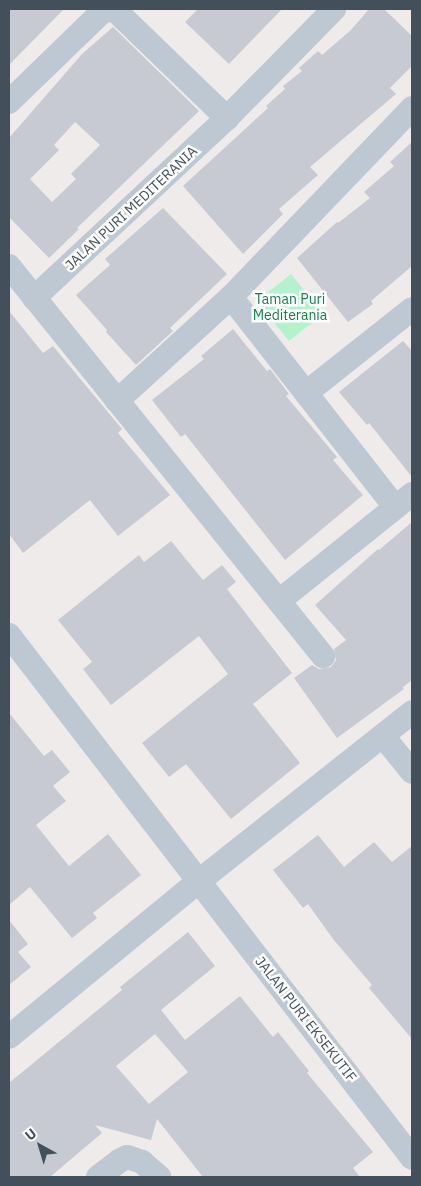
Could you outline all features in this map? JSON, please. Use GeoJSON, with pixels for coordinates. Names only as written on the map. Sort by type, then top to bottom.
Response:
{"type":"FeatureCollection","features":[{"type":"Feature","properties":{"kind":"street","name":"JALAN PURI MEDITERANIA"},"geometry":{"type":"LineString","coordinates":[[34,298],[227,118],[334,9]]}},
{"type":"Feature","properties":{"kind":"street"},"geometry":{"type":"LineString","coordinates":[[9,102],[101,13],[107,10],[115,10],[227,118]]}},
{"type":"Feature","properties":{"kind":"street"},"geometry":{"type":"LineString","coordinates":[[117,401],[232,297],[412,108]]}},
{"type":"Feature","properties":{"kind":"street"},"geometry":{"type":"LineString","coordinates":[[9,266],[323,656]]}},
{"type":"Feature","properties":{"kind":"street"},"geometry":{"type":"LineString","coordinates":[[232,297],[306,393],[404,501],[279,601]]}},
{"type":"Feature","properties":{"kind":"street"},"geometry":{"type":"LineString","coordinates":[[306,393],[412,309]]}},
{"type":"Feature","properties":{"kind":"street","name":"JALAN PURI EKSEKUTIF"},"geometry":{"type":"LineString","coordinates":[[9,635],[412,1158]]}},
{"type":"Feature","properties":{"kind":"street"},"geometry":{"type":"LineString","coordinates":[[9,1037],[199,881],[412,712]]}},
{"type":"Feature","properties":{"kind":"street"},"geometry":{"type":"LineString","coordinates":[[383,736],[412,772]]}},
{"type":"Feature","properties":{"kind":"street"},"geometry":{"type":"LineString","coordinates":[[98,1177],[119,1161],[127,1158],[142,1162],[159,1177]]}},
{"type":"Feature","properties":{"kind":"green space","name":"Taman Puri Mediterania"},"geometry":{"type":"Polygon","coordinates":[[[291,274],[323,314],[289,341],[257,301],[291,274]]]}},
{"type":"Feature","properties":{"kind":"building"},"geometry":{"type":"Polygon","coordinates":[[[9,9],[64,9],[9,65],[9,9]]]}},
{"type":"Feature","properties":{"kind":"building"},"geometry":{"type":"Polygon","coordinates":[[[198,9],[282,9],[229,64],[185,22],[198,9]]]}},
{"type":"Feature","properties":{"kind":"building"},"geometry":{"type":"Polygon","coordinates":[[[369,9],[384,9],[412,36],[412,66],[390,88],[396,94],[310,167],[318,175],[279,209],[283,214],[243,254],[183,186],[268,108],[266,106],[285,89],[283,86],[302,71],[299,68],[318,51],[322,55],[351,30],[369,9]]]}},
{"type":"Feature","properties":{"kind":"building"},"geometry":{"type":"Polygon","coordinates":[[[113,27],[199,111],[77,228],[79,229],[49,258],[9,217],[9,138],[82,54],[113,27]],[[75,122],[54,145],[59,150],[30,179],[52,202],[76,179],[71,174],[100,145],[75,122]]]}},
{"type":"Feature","properties":{"kind":"building"},"geometry":{"type":"Polygon","coordinates":[[[412,142],[412,266],[371,301],[373,304],[348,322],[297,258],[337,222],[370,198],[364,192],[394,166],[390,162],[412,142]]]}},
{"type":"Feature","properties":{"kind":"building"},"geometry":{"type":"Polygon","coordinates":[[[163,208],[227,274],[170,328],[173,331],[136,365],[76,295],[110,265],[105,259],[163,208]]]}},
{"type":"Feature","properties":{"kind":"building"},"geometry":{"type":"Polygon","coordinates":[[[9,311],[43,353],[53,346],[122,429],[118,433],[170,495],[118,536],[90,500],[23,553],[9,534],[9,311]]]}},
{"type":"Feature","properties":{"kind":"building"},"geometry":{"type":"Polygon","coordinates":[[[233,329],[267,371],[270,369],[289,394],[286,396],[337,457],[333,460],[363,495],[285,560],[185,434],[181,437],[152,400],[204,359],[201,356],[233,329]]]}},
{"type":"Feature","properties":{"kind":"building"},"geometry":{"type":"Polygon","coordinates":[[[403,341],[412,351],[412,477],[369,423],[367,425],[339,392],[403,341]]]}},
{"type":"Feature","properties":{"kind":"building"},"geometry":{"type":"Polygon","coordinates":[[[412,522],[412,680],[403,687],[404,689],[337,738],[294,678],[312,665],[319,669],[331,667],[336,660],[334,649],[346,640],[315,605],[378,549],[412,522]]]}},
{"type":"Feature","properties":{"kind":"building"},"geometry":{"type":"Polygon","coordinates":[[[171,541],[203,580],[222,565],[236,582],[227,589],[292,673],[253,704],[300,763],[231,819],[186,764],[169,777],[142,743],[228,674],[199,636],[111,705],[83,669],[92,662],[58,620],[139,555],[144,562],[171,541]]]}},
{"type":"Feature","properties":{"kind":"building"},"geometry":{"type":"Polygon","coordinates":[[[9,713],[44,756],[52,750],[70,772],[53,786],[66,801],[36,825],[69,866],[108,834],[141,875],[93,913],[97,918],[72,938],[30,887],[9,905],[9,713]]]}},
{"type":"Feature","properties":{"kind":"building"},"geometry":{"type":"Polygon","coordinates":[[[318,835],[344,867],[374,842],[392,862],[412,846],[412,1039],[369,988],[372,985],[333,939],[308,904],[303,908],[273,870],[318,835]]]}},
{"type":"Feature","properties":{"kind":"building"},"geometry":{"type":"Polygon","coordinates":[[[9,920],[28,944],[18,952],[31,967],[9,985],[9,920]]]}},
{"type":"Feature","properties":{"kind":"building"},"geometry":{"type":"Polygon","coordinates":[[[188,932],[215,966],[161,1010],[185,1040],[240,996],[273,1037],[278,1032],[309,1071],[307,1073],[373,1152],[353,1168],[360,1177],[203,1177],[157,1119],[151,1140],[95,1125],[102,1133],[50,1177],[9,1177],[9,1083],[122,990],[120,987],[188,932]],[[155,1034],[116,1066],[149,1104],[188,1072],[155,1034]]]}}]}
